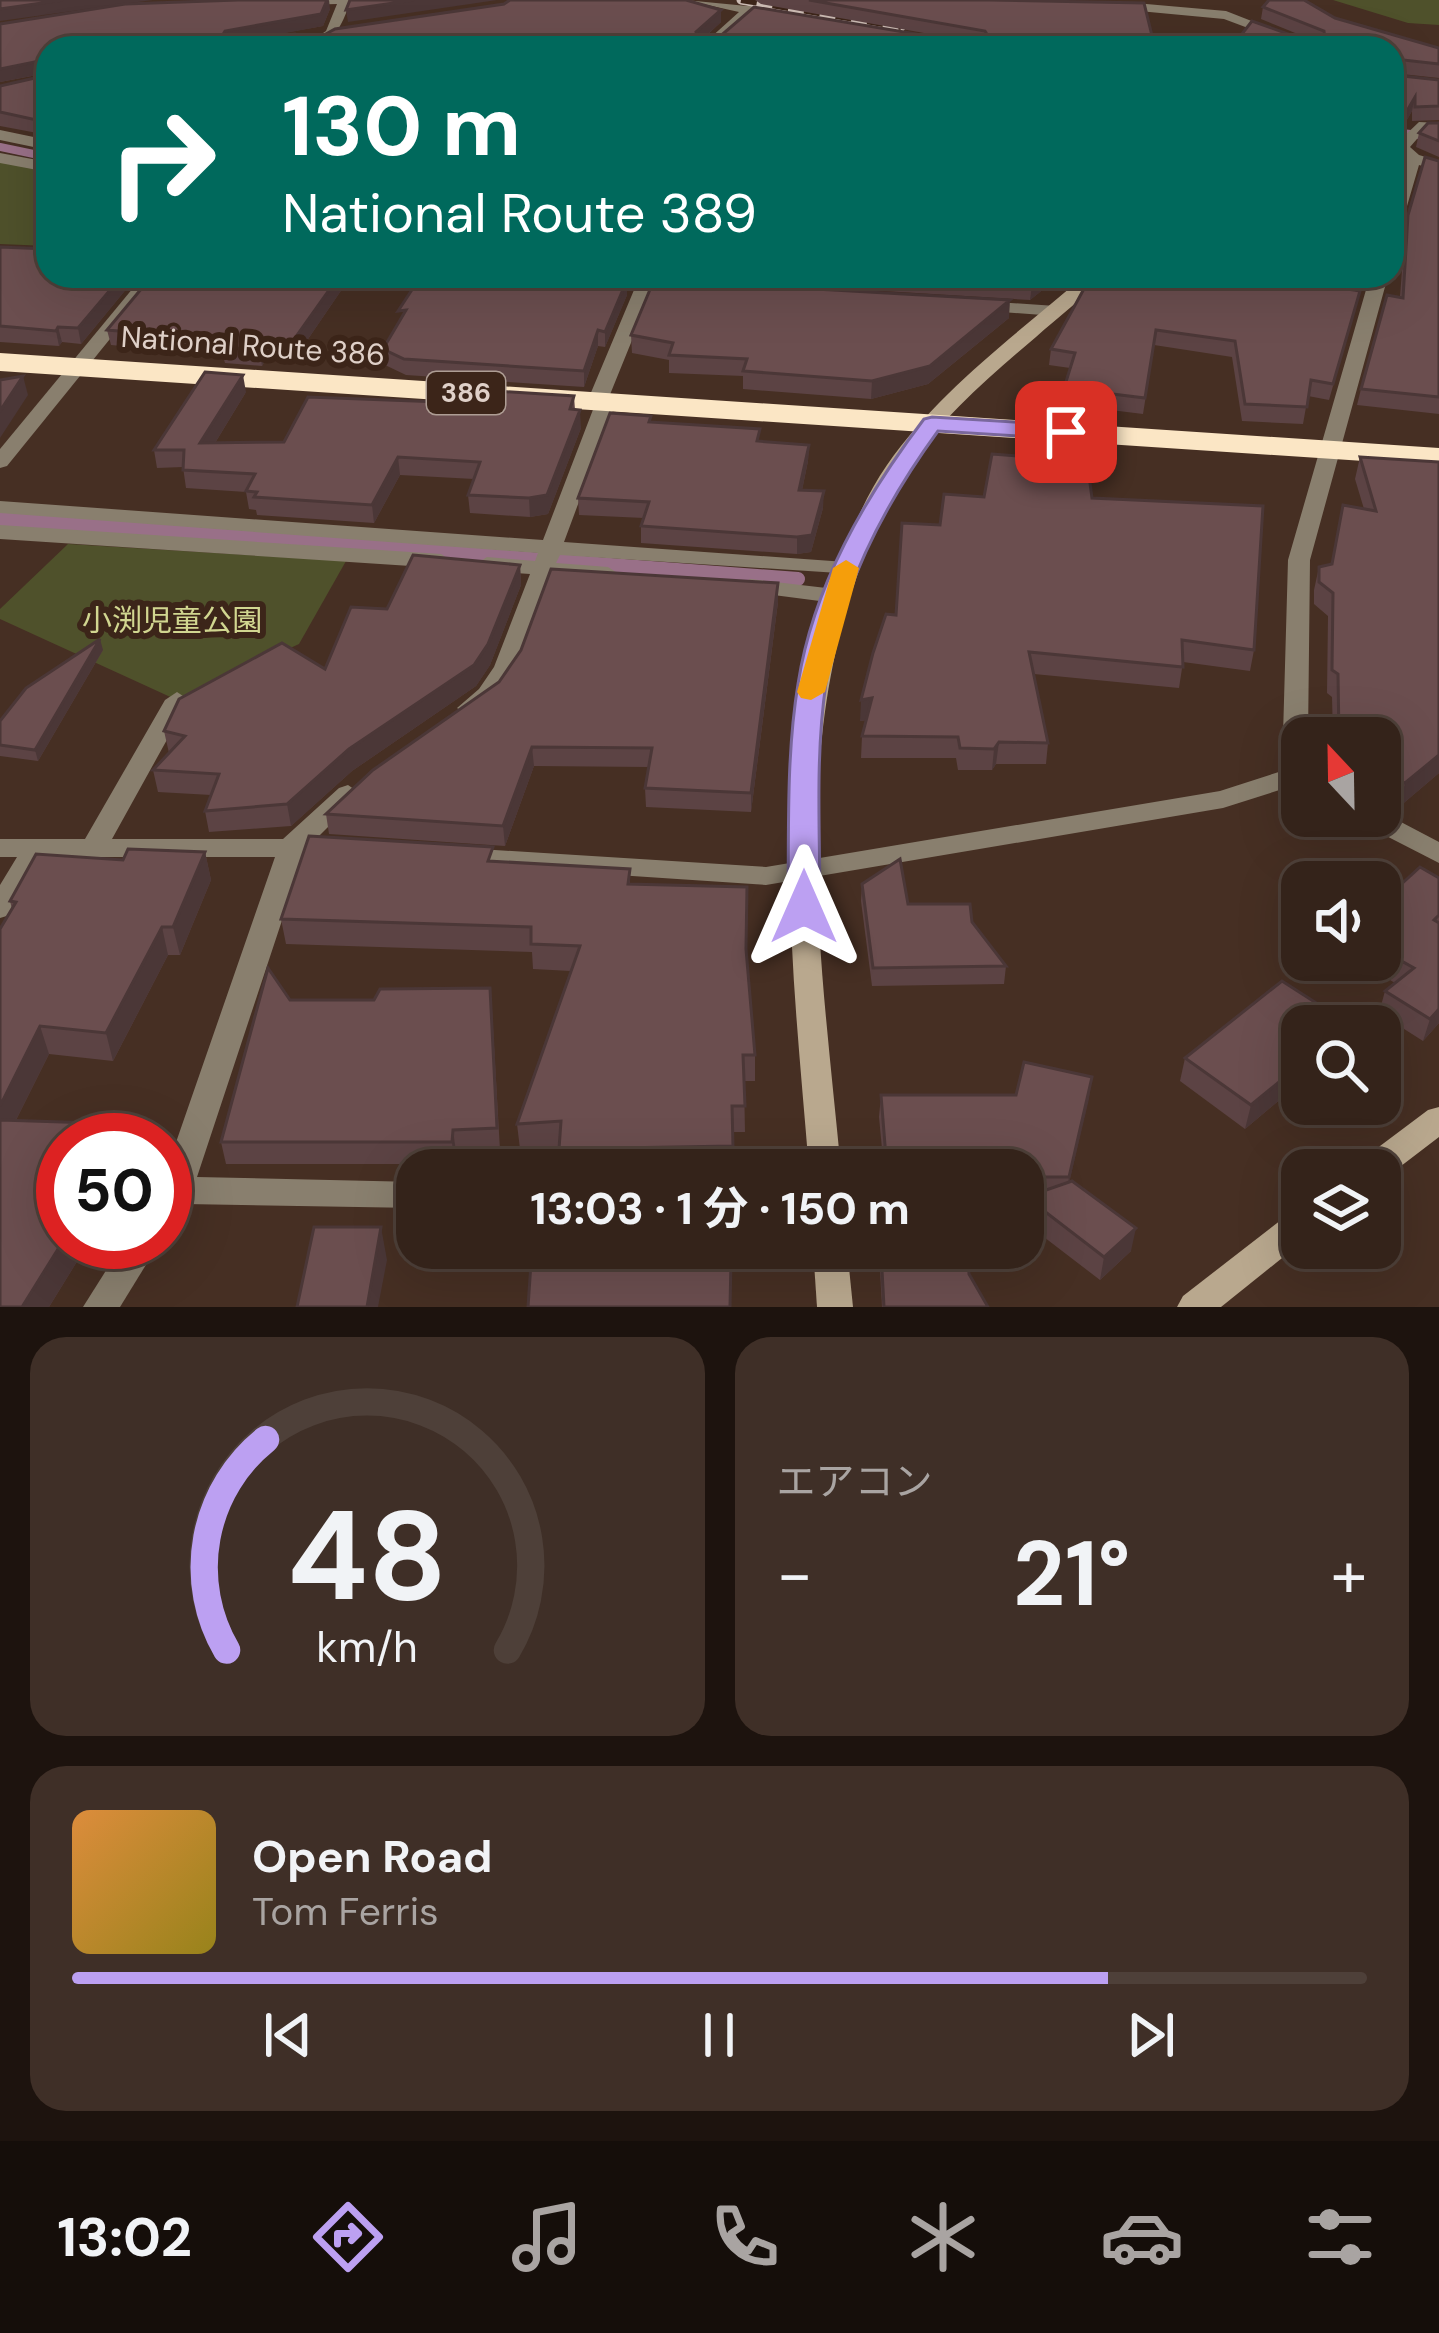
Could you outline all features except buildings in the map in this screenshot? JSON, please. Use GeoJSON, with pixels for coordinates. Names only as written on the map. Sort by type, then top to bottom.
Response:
{"type":"FeatureCollection","features":[{"type":"Feature","properties":{"kind":"highway","name":"National Route 386"},"geometry":{"type":"LineString","coordinates":[[0,362],[932,424]]}},
{"type":"Feature","properties":{"kind":"highway","name":"386"},"geometry":{"type":"LineString","coordinates":[[932,424],[1439,458]]}},
{"type":"Feature","properties":{"kind":"main road"},"geometry":{"type":"LineString","coordinates":[[823,1149],[804,907],[806,742],[812,680],[835,596],[883,489],[932,424],[1081,288]]}},
{"type":"Feature","properties":{"kind":"main road"},"geometry":{"type":"LineString","coordinates":[[1400,1149],[1439,1119]]}},
{"type":"Feature","properties":{"kind":"main road"},"geometry":{"type":"LineString","coordinates":[[1195,1307],[1281,1239]]}},
{"type":"Feature","properties":{"kind":"main road"},"geometry":{"type":"LineString","coordinates":[[832,1269],[835,1307]]}},
{"type":"Feature","properties":{"kind":"street"},"geometry":{"type":"LineString","coordinates":[[282,2],[345,0],[332,33]]}},
{"type":"Feature","properties":{"kind":"street"},"geometry":{"type":"LineString","coordinates":[[691,0],[788,16]]}},
{"type":"Feature","properties":{"kind":"street"},"geometry":{"type":"LineString","coordinates":[[719,36],[747,9],[765,0]]}},
{"type":"Feature","properties":{"kind":"street"},"geometry":{"type":"LineString","coordinates":[[1088,5],[1112,2],[1226,15],[1281,36]]}},
{"type":"Feature","properties":{"kind":"street"},"geometry":{"type":"LineString","coordinates":[[323,36],[354,30]]}},
{"type":"Feature","properties":{"kind":"street"},"geometry":{"type":"LineString","coordinates":[[1404,147],[1419,127],[1439,128]]}},
{"type":"Feature","properties":{"kind":"street"},"geometry":{"type":"LineString","coordinates":[[0,135],[36,143]]}},
{"type":"Feature","properties":{"kind":"street"},"geometry":{"type":"LineString","coordinates":[[1404,151],[1439,166]]}},
{"type":"Feature","properties":{"kind":"street"},"geometry":{"type":"LineString","coordinates":[[0,158],[36,165]]}},
{"type":"Feature","properties":{"kind":"street"},"geometry":{"type":"LineString","coordinates":[[0,462],[142,288]]}},
{"type":"Feature","properties":{"kind":"street"},"geometry":{"type":"LineString","coordinates":[[453,718],[488,694],[506,668],[645,288]]}},
{"type":"Feature","properties":{"kind":"street"},"geometry":{"type":"LineString","coordinates":[[699,288],[714,290]]}},
{"type":"Feature","properties":{"kind":"street"},"geometry":{"type":"LineString","coordinates":[[1299,717],[1299,560],[1375,288]]}},
{"type":"Feature","properties":{"kind":"street"},"geometry":{"type":"LineString","coordinates":[[962,305],[1056,310]]}},
{"type":"Feature","properties":{"kind":"street"},"geometry":{"type":"LineString","coordinates":[[0,507],[549,558],[835,596]]}},
{"type":"Feature","properties":{"kind":"street"},"geometry":{"type":"LineString","coordinates":[[0,532],[846,569]]}},
{"type":"Feature","properties":{"kind":"street"},"geometry":{"type":"LineString","coordinates":[[92,850],[177,700]]}},
{"type":"Feature","properties":{"kind":"street"},"geometry":{"type":"LineString","coordinates":[[192,1138],[293,845],[364,780]]}},
{"type":"Feature","properties":{"kind":"street"},"geometry":{"type":"LineString","coordinates":[[435,855],[766,876],[1223,799],[1281,783]]}},
{"type":"Feature","properties":{"kind":"street"},"geometry":{"type":"LineString","coordinates":[[1401,834],[1439,854]]}},
{"type":"Feature","properties":{"kind":"street"},"geometry":{"type":"LineString","coordinates":[[0,848],[34,852],[293,845],[364,850]]}},
{"type":"Feature","properties":{"kind":"street"},"geometry":{"type":"LineString","coordinates":[[0,908],[34,852]]}},
{"type":"Feature","properties":{"kind":"street"},"geometry":{"type":"LineString","coordinates":[[192,1199],[396,1195]]}},
{"type":"Feature","properties":{"kind":"street"},"geometry":{"type":"LineString","coordinates":[[101,1307],[126,1269]]}},
{"type":"Feature","properties":{"kind":"green space"},"geometry":{"type":"Polygon","coordinates":[[[1333,0],[1439,0],[1439,25],[1408,23],[1333,0]]]}},
{"type":"Feature","properties":{"kind":"green space"},"geometry":{"type":"Polygon","coordinates":[[[0,161],[36,168],[36,246],[0,244],[0,161]]]}},
{"type":"Feature","properties":{"kind":"green space","name":"小渕児童公園"},"geometry":{"type":"Polygon","coordinates":[[[68,544],[346,561],[299,644],[177,700],[0,619],[0,609],[68,544]]]}},
{"type":"Feature","properties":{"kind":"waterway"},"geometry":{"type":"LineString","coordinates":[[1404,133],[1439,137]]}},
{"type":"Feature","properties":{"kind":"waterway"},"geometry":{"type":"LineString","coordinates":[[0,147],[36,154]]}},
{"type":"Feature","properties":{"kind":"waterway"},"geometry":{"type":"LineString","coordinates":[[0,519],[798,579]]}},
{"type":"Feature","properties":{"kind":"railway"},"geometry":{"type":"LineString","coordinates":[[741,0],[901,27]]}},
{"type":"Feature","properties":{"kind":"slow traffic"},"geometry":{"type":"LineString","coordinates":[[811,692],[846,568]]}},
{"type":"Feature","properties":{"kind":"route"},"geometry":{"type":"LineString","coordinates":[[804,907],[806,742],[812,680],[835,596],[883,489],[932,424],[1066,432]]}}]}
